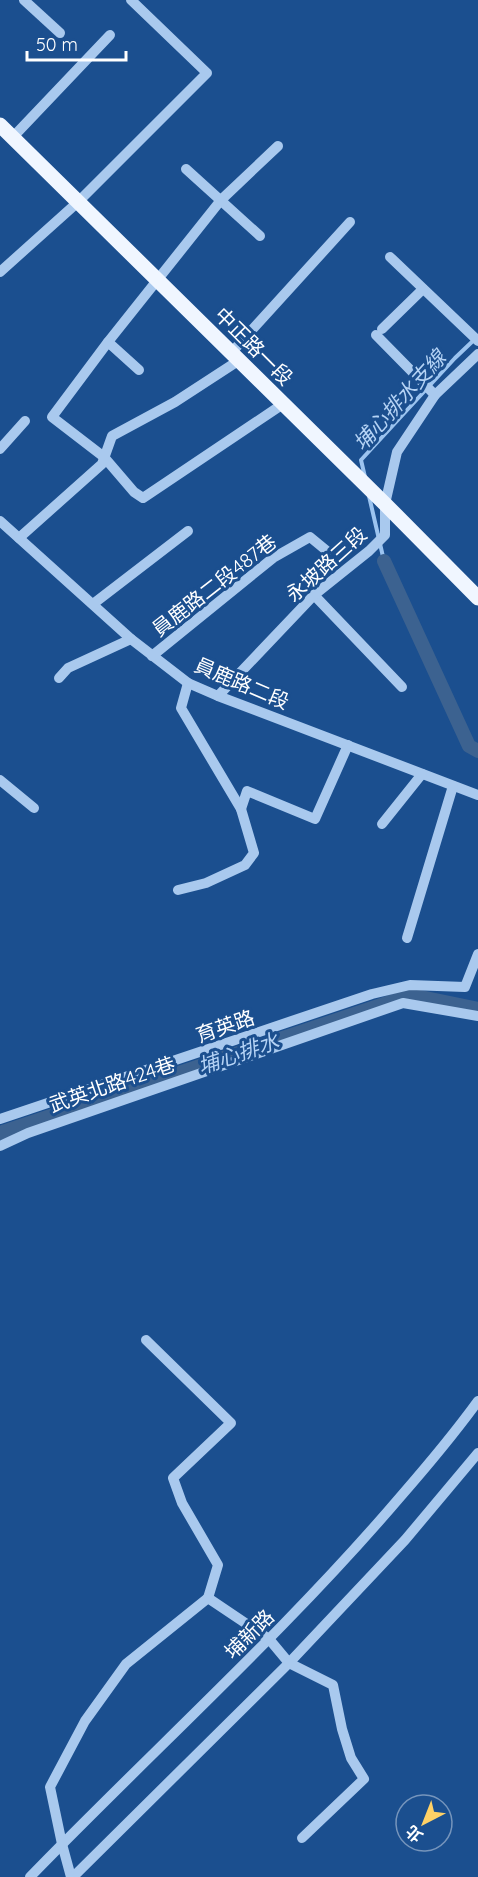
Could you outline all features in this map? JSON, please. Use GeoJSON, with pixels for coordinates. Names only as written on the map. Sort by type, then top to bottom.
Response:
{"type":"FeatureCollection","features":[{"type":"Feature","properties":{"kind":"main road","name":"中正路一段"},"geometry":{"type":"LineString","coordinates":[[0,125],[478,598]]}},
{"type":"Feature","properties":{"kind":"street"},"geometry":{"type":"LineString","coordinates":[[24,0],[60,33]]}},
{"type":"Feature","properties":{"kind":"street"},"geometry":{"type":"LineString","coordinates":[[0,272],[78,202],[207,74],[131,0]]}},
{"type":"Feature","properties":{"kind":"street"},"geometry":{"type":"LineString","coordinates":[[13,137],[110,35]]}},
{"type":"Feature","properties":{"kind":"street"},"geometry":{"type":"LineString","coordinates":[[278,146],[221,200],[108,342],[52,417],[104,457],[134,492],[143,498],[283,404]]}},
{"type":"Feature","properties":{"kind":"street"},"geometry":{"type":"LineString","coordinates":[[186,169],[260,236]]}},
{"type":"Feature","properties":{"kind":"street"},"geometry":{"type":"LineString","coordinates":[[19,538],[102,464],[112,436],[175,402],[235,357],[350,222]]}},
{"type":"Feature","properties":{"kind":"street"},"geometry":{"type":"LineString","coordinates":[[390,257],[478,341]]}},
{"type":"Feature","properties":{"kind":"street"},"geometry":{"type":"LineString","coordinates":[[423,289],[379,332],[435,395]]}},
{"type":"Feature","properties":{"kind":"street"},"geometry":{"type":"LineString","coordinates":[[108,342],[139,370]]}},
{"type":"Feature","properties":{"kind":"street","name":"永坡路三段"},"geometry":{"type":"LineString","coordinates":[[218,696],[314,595],[369,551],[385,535],[385,504],[397,452],[435,395],[478,354]]}},
{"type":"Feature","properties":{"kind":"street"},"geometry":{"type":"LineString","coordinates":[[0,449],[25,421]]}},
{"type":"Feature","properties":{"kind":"street","name":"員鹿路二段"},"geometry":{"type":"LineString","coordinates":[[0,521],[130,639],[188,683],[478,795]]}},
{"type":"Feature","properties":{"kind":"street"},"geometry":{"type":"LineString","coordinates":[[93,604],[188,531]]}},
{"type":"Feature","properties":{"kind":"street","name":"員鹿路二段487巷"},"geometry":{"type":"LineString","coordinates":[[153,656],[273,558],[310,537],[327,550]]}},
{"type":"Feature","properties":{"kind":"street"},"geometry":{"type":"LineString","coordinates":[[314,595],[402,687]]}},
{"type":"Feature","properties":{"kind":"street"},"geometry":{"type":"LineString","coordinates":[[59,678],[69,669],[130,639]]}},
{"type":"Feature","properties":{"kind":"street"},"geometry":{"type":"LineString","coordinates":[[178,890],[206,883],[245,865],[254,854],[241,809],[181,708],[188,683]]}},
{"type":"Feature","properties":{"kind":"street"},"geometry":{"type":"LineString","coordinates":[[241,809],[247,791],[315,819],[348,745]]}},
{"type":"Feature","properties":{"kind":"street"},"geometry":{"type":"LineString","coordinates":[[382,824],[422,774]]}},
{"type":"Feature","properties":{"kind":"street"},"geometry":{"type":"LineString","coordinates":[[0,780],[34,808]]}},
{"type":"Feature","properties":{"kind":"street"},"geometry":{"type":"LineString","coordinates":[[407,938],[453,786]]}},
{"type":"Feature","properties":{"kind":"street","name":"育英路"},"geometry":{"type":"LineString","coordinates":[[0,1119],[372,994],[410,986],[465,987],[478,954]]}},
{"type":"Feature","properties":{"kind":"street","name":"武英北路424巷"},"geometry":{"type":"LineString","coordinates":[[0,1146],[28,1133],[403,1003],[478,1016]]}},
{"type":"Feature","properties":{"kind":"street"},"geometry":{"type":"LineString","coordinates":[[146,1340],[231,1423],[173,1478],[182,1503],[218,1564],[208,1598],[126,1664],[85,1721],[50,1787],[62,1844],[72,1877],[289,1663],[405,1540],[478,1453]]}},
{"type":"Feature","properties":{"kind":"street","name":"埔新路"},"geometry":{"type":"LineString","coordinates":[[30,1877],[351,1555],[455,1433],[478,1401]]}},
{"type":"Feature","properties":{"kind":"street"},"geometry":{"type":"LineString","coordinates":[[208,1598],[269,1639],[289,1663],[333,1685],[351,1758],[364,1779],[302,1838]]}},
{"type":"Feature","properties":{"kind":"waterway","name":"埔心排水支線"},"geometry":{"type":"LineString","coordinates":[[365,477],[361,460],[475,339]]}},
{"type":"Feature","properties":{"kind":"waterway","name":"埔心排水支線"},"geometry":{"type":"LineString","coordinates":[[369,496],[384,561]]}},
{"type":"Feature","properties":{"kind":"waterway","name":"埔心排水"},"geometry":{"type":"LineString","coordinates":[[384,561],[469,746],[478,751]]}},
{"type":"Feature","properties":{"kind":"waterway","name":"埔心排水"},"geometry":{"type":"LineString","coordinates":[[0,1133],[411,995],[478,1009]]}}]}
